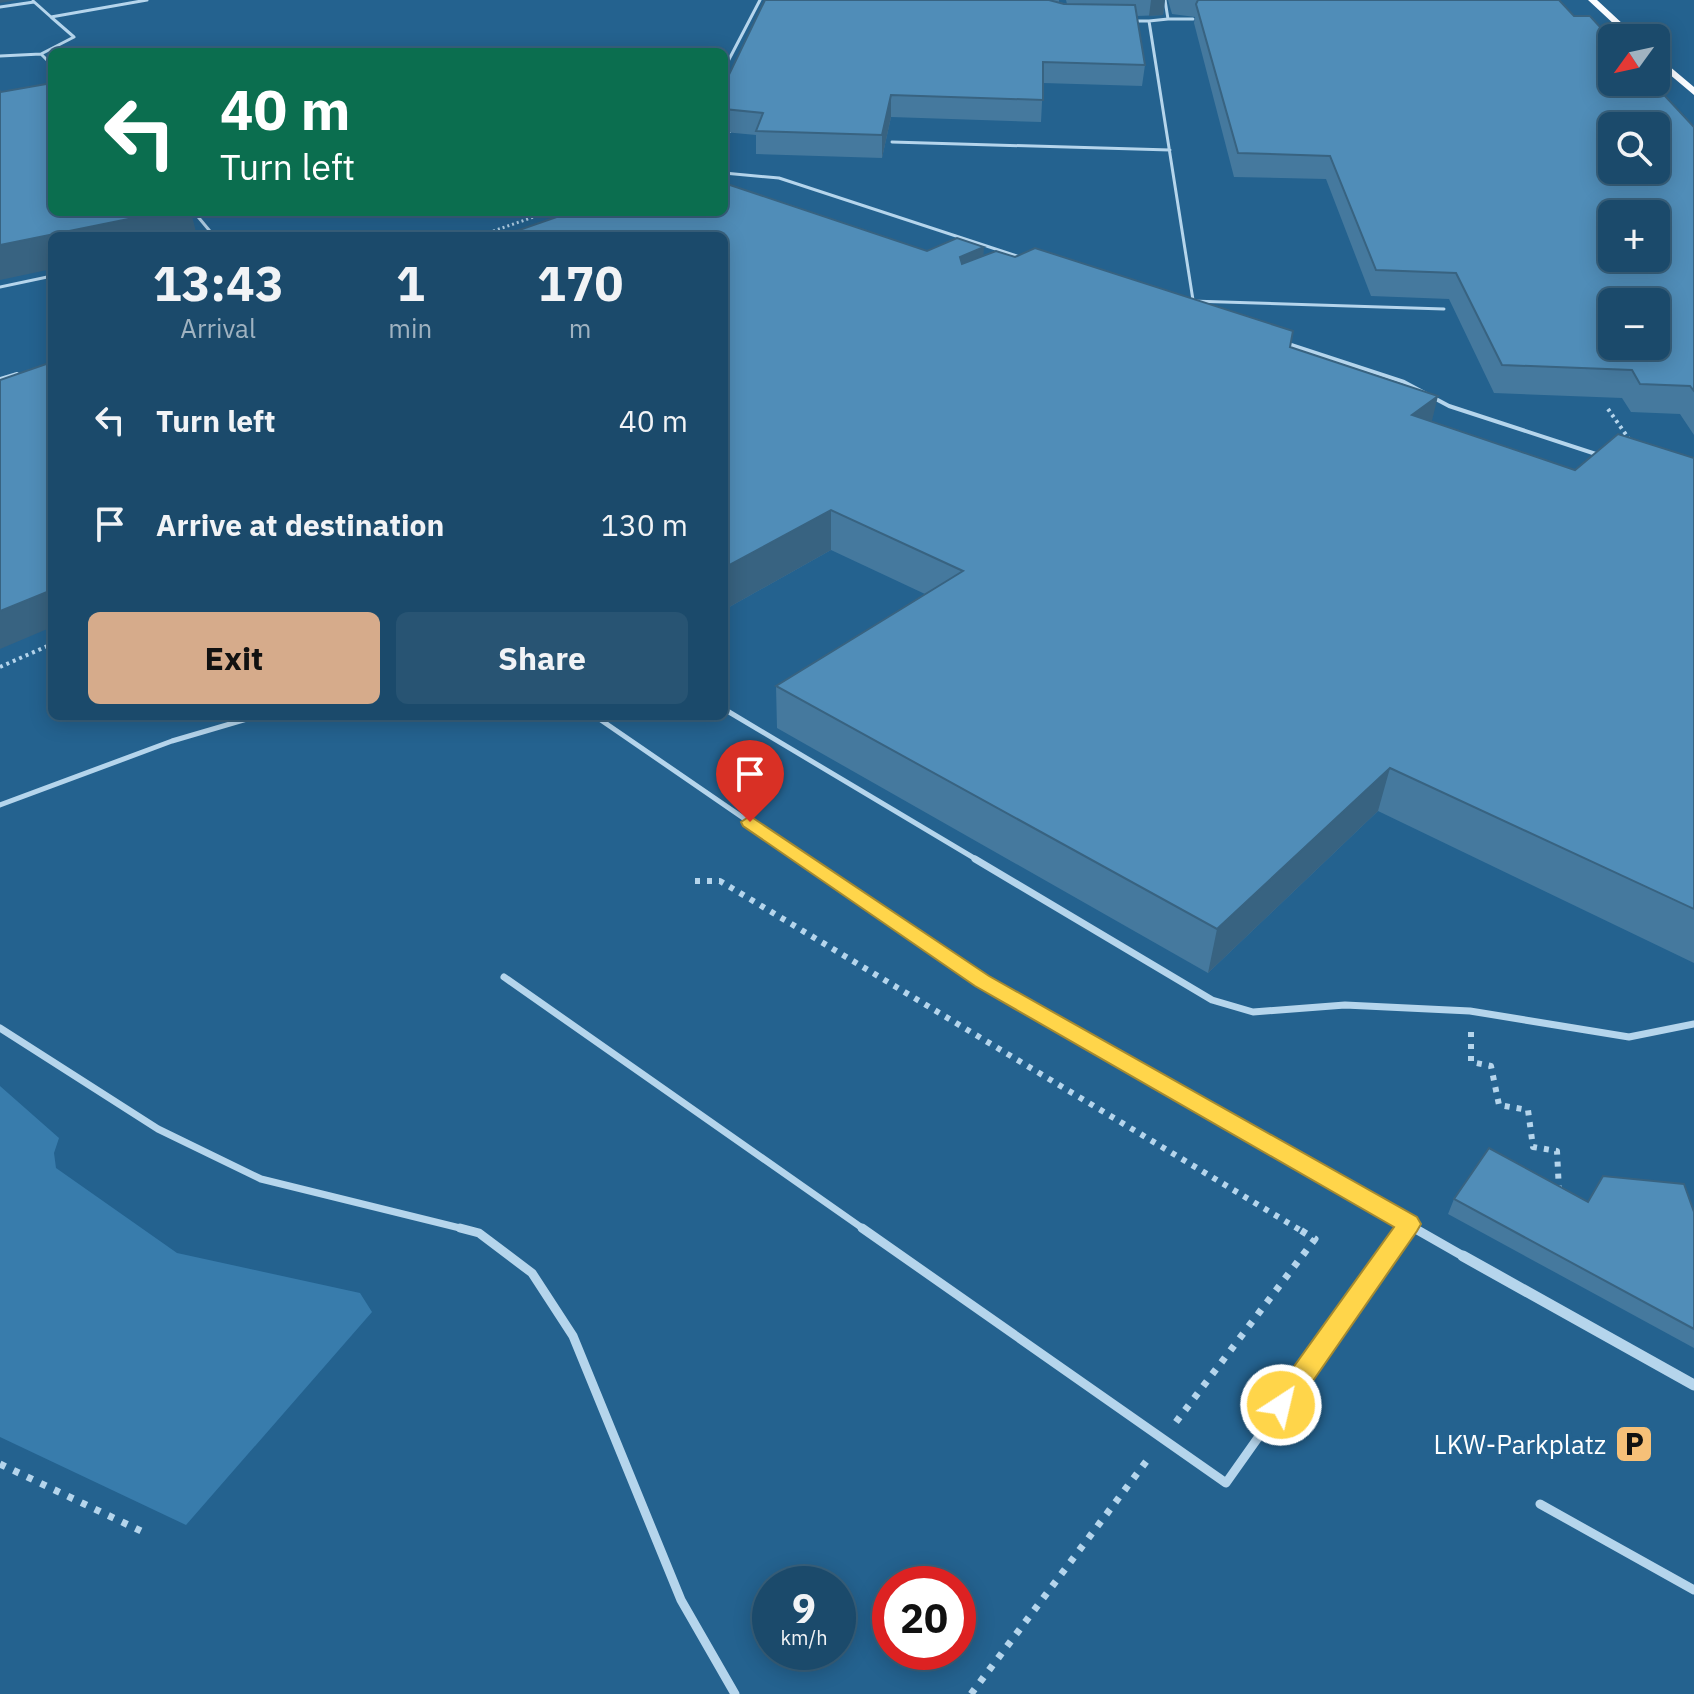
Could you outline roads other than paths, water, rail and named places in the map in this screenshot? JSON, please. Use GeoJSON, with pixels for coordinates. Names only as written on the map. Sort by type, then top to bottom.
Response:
{"type":"FeatureCollection","features":[{"type":"Feature","properties":{"kind":"main road"},"geometry":{"type":"LineString","coordinates":[[1592,0],[1619,24]]}},
{"type":"Feature","properties":{"kind":"main road"},"geometry":{"type":"LineString","coordinates":[[1670,71],[1694,92]]}},
{"type":"Feature","properties":{"kind":"street"},"geometry":{"type":"LineString","coordinates":[[1463,1256],[1694,1385]]}},
{"type":"Feature","properties":{"kind":"lane"},"geometry":{"type":"LineString","coordinates":[[51,17],[147,0]]}},
{"type":"Feature","properties":{"kind":"lane"},"geometry":{"type":"LineString","coordinates":[[728,61],[760,0]]}},
{"type":"Feature","properties":{"kind":"lane"},"geometry":{"type":"LineString","coordinates":[[1165,0],[1168,19]]}},
{"type":"Feature","properties":{"kind":"lane"},"geometry":{"type":"LineString","coordinates":[[0,7],[33,1],[74,37],[53,48]]}},
{"type":"Feature","properties":{"kind":"lane"},"geometry":{"type":"LineString","coordinates":[[756,8],[769,8]]}},
{"type":"Feature","properties":{"kind":"lane"},"geometry":{"type":"LineString","coordinates":[[1122,21],[1193,19]]}},
{"type":"Feature","properties":{"kind":"lane"},"geometry":{"type":"LineString","coordinates":[[1149,21],[1193,300]]}},
{"type":"Feature","properties":{"kind":"lane"},"geometry":{"type":"LineString","coordinates":[[0,56],[41,54],[48,50]]}},
{"type":"Feature","properties":{"kind":"lane"},"geometry":{"type":"LineString","coordinates":[[41,54],[48,61]]}},
{"type":"Feature","properties":{"kind":"lane"},"geometry":{"type":"LineString","coordinates":[[892,142],[1170,150]]}},
{"type":"Feature","properties":{"kind":"lane"},"geometry":{"type":"LineString","coordinates":[[728,173],[779,178],[1033,262],[1019,268]]}},
{"type":"Feature","properties":{"kind":"lane"},"geometry":{"type":"LineString","coordinates":[[197,216],[211,232]]}},
{"type":"Feature","properties":{"kind":"lane"},"geometry":{"type":"LineString","coordinates":[[0,287],[48,277]]}},
{"type":"Feature","properties":{"kind":"lane"},"geometry":{"type":"LineString","coordinates":[[1185,305],[1193,300],[1444,309]]}},
{"type":"Feature","properties":{"kind":"lane"},"geometry":{"type":"LineString","coordinates":[[1272,339],[1404,382],[1449,406],[1612,459]]}},
{"type":"Feature","properties":{"kind":"lane"},"geometry":{"type":"LineString","coordinates":[[0,379],[26,372]]}},
{"type":"Feature","properties":{"kind":"lane"},"geometry":{"type":"LineString","coordinates":[[728,711],[1212,1000],[1253,1012],[1345,1005],[1470,1011],[1629,1037],[1694,1024]]}},
{"type":"Feature","properties":{"kind":"lane"},"geometry":{"type":"LineString","coordinates":[[0,805],[172,741],[243,720]]}},
{"type":"Feature","properties":{"kind":"lane"},"geometry":{"type":"LineString","coordinates":[[601,720],[982,981],[1463,1256]]}},
{"type":"Feature","properties":{"kind":"lane"},"geometry":{"type":"LineString","coordinates":[[504,977],[1226,1483],[1409,1224]]}},
{"type":"Feature","properties":{"kind":"lane"},"geometry":{"type":"LineString","coordinates":[[0,1028],[158,1129],[261,1179],[479,1233],[532,1273],[573,1336],[681,1600],[735,1694]]}},
{"type":"Feature","properties":{"kind":"lane"},"geometry":{"type":"LineString","coordinates":[[1540,1504],[1694,1590]]}},
{"type":"Feature","properties":{"kind":"place","name":"LKW-Parkplatz"},"geometry":{"type":"Point","coordinates":[1634,1444]}}]}
